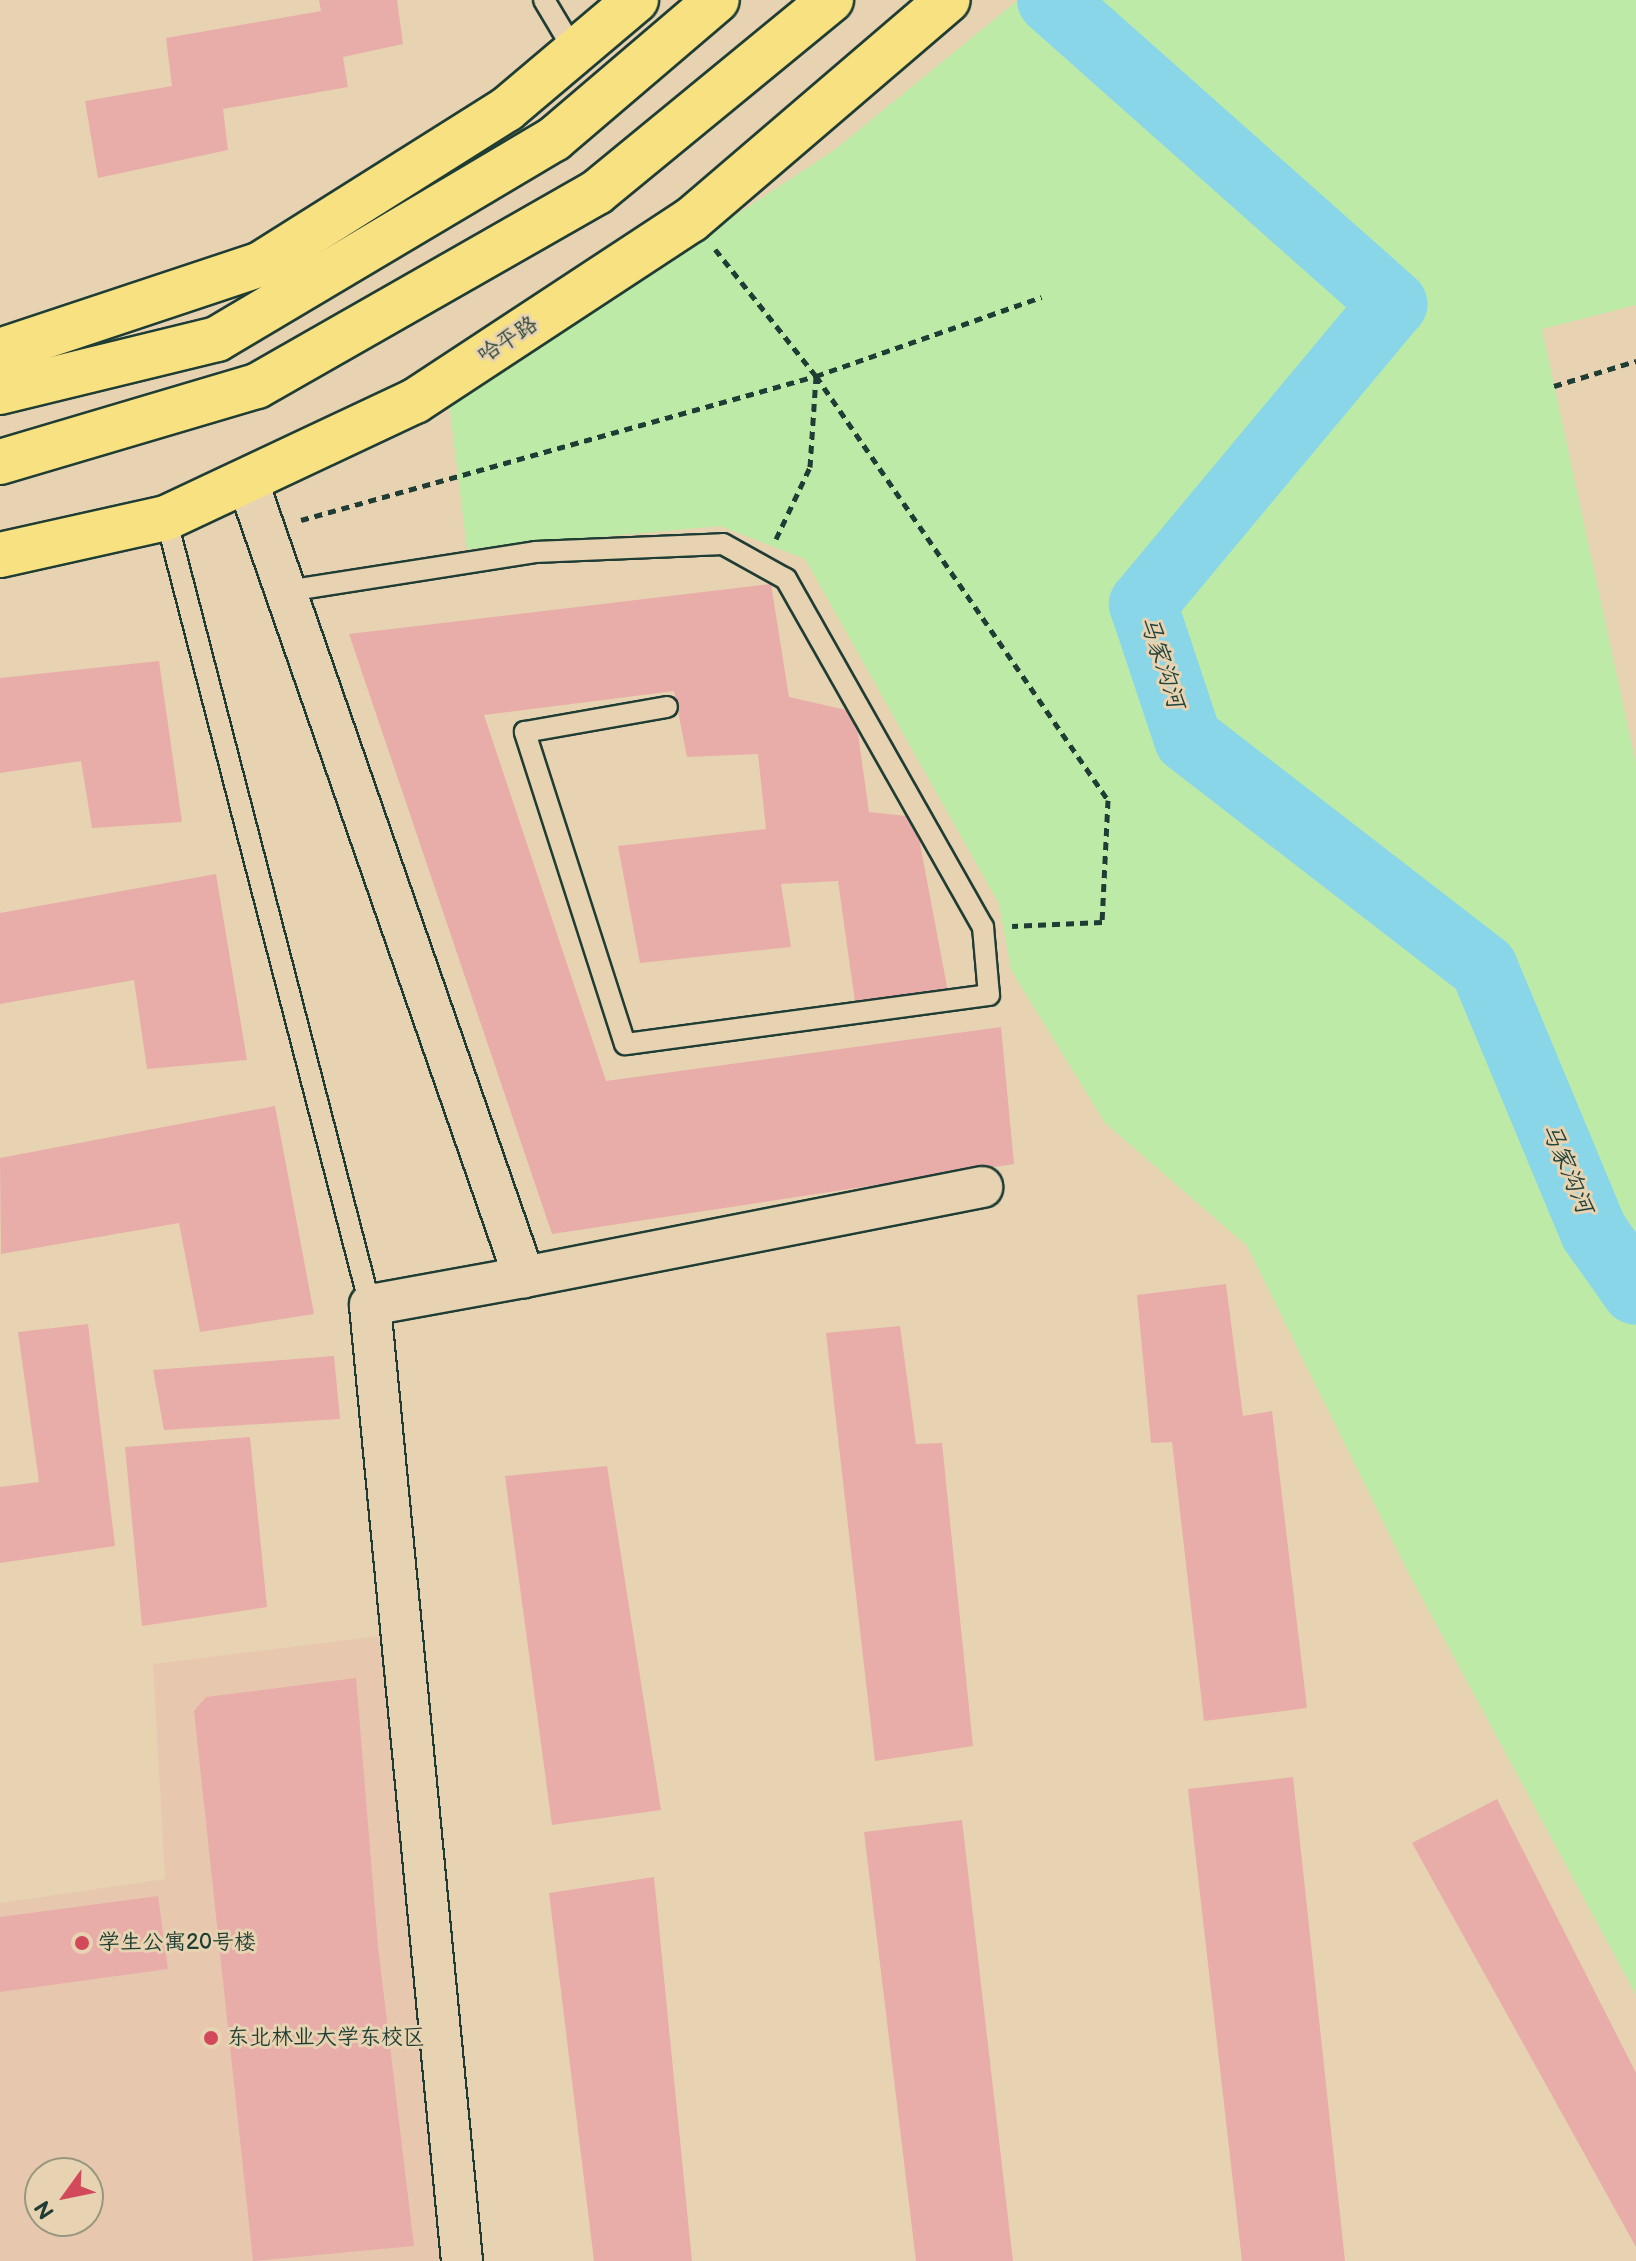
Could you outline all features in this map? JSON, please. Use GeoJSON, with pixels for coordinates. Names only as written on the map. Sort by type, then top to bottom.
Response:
{"type":"FeatureCollection","features":[{"type":"Feature","properties":{"kind":"highway"},"geometry":{"type":"LineString","coordinates":[[0,351],[261,264],[507,109],[636,0]]}},
{"type":"Feature","properties":{"kind":"highway"},"geometry":{"type":"LineString","coordinates":[[0,392],[217,339],[554,139],[717,0]]}},
{"type":"Feature","properties":{"kind":"highway"},"geometry":{"type":"LineString","coordinates":[[0,462],[271,379],[597,192],[831,0]]}},
{"type":"Feature","properties":{"kind":"highway","name":"哈平路"},"geometry":{"type":"LineString","coordinates":[[0,555],[166,518],[415,401],[691,220],[897,47],[948,0]]}},
{"type":"Feature","properties":{"kind":"street"},"geometry":{"type":"LineString","coordinates":[[247,480],[524,1277]]}},
{"type":"Feature","properties":{"kind":"street"},"geometry":{"type":"LineString","coordinates":[[462,2261],[370,1305],[982,1187]]}},
{"type":"Feature","properties":{"kind":"lane"},"geometry":{"type":"LineString","coordinates":[[544,0],[575,52]]}},
{"type":"Feature","properties":{"kind":"lane"},"geometry":{"type":"LineString","coordinates":[[166,518],[370,1305]]}},
{"type":"Feature","properties":{"kind":"lane"},"geometry":{"type":"LineString","coordinates":[[287,591],[535,552],[723,544],[786,579],[983,927],[989,995],[625,1044],[525,732],[667,707]]}},
{"type":"Feature","properties":{"kind":"path"},"geometry":{"type":"LineString","coordinates":[[691,220],[816,376],[1108,800],[1102,922],[983,927]]}},
{"type":"Feature","properties":{"kind":"path"},"geometry":{"type":"LineString","coordinates":[[265,530],[816,376],[1042,297]]}},
{"type":"Feature","properties":{"kind":"path"},"geometry":{"type":"LineString","coordinates":[[1554,386],[1636,361]]}},
{"type":"Feature","properties":{"kind":"path"},"geometry":{"type":"LineString","coordinates":[[763,567],[810,467],[816,376]]}},
{"type":"Feature","properties":{"kind":"shaded area","name":"东北林业大学东校区"},"geometry":{"type":"Polygon","coordinates":[[[379,1636],[446,2261],[0,2261],[0,1903],[165,1879],[153,1664],[379,1636]]]}},
{"type":"Feature","properties":{"kind":"green space"},"geometry":{"type":"Polygon","coordinates":[[[1018,0],[1636,0],[1636,305],[1542,329],[1636,764],[1636,1995],[1408,1572],[1247,1246],[1105,1123],[1011,970],[999,904],[805,559],[720,526],[467,549],[449,403],[833,151],[1018,0]]]}},
{"type":"Feature","properties":{"kind":"building"},"geometry":{"type":"Polygon","coordinates":[[[319,0],[397,0],[403,44],[343,57],[348,87],[223,109],[228,150],[98,178],[85,101],[172,86],[166,38],[321,11],[319,0]]]}},
{"type":"Feature","properties":{"kind":"building"},"geometry":{"type":"Polygon","coordinates":[[[771,584],[789,697],[855,712],[869,812],[915,817],[948,992],[855,1002],[838,881],[781,884],[791,947],[640,963],[618,846],[766,829],[758,754],[687,757],[674,691],[484,715],[606,1081],[1001,1027],[1014,1164],[552,1234],[349,634],[771,584]]]}},
{"type":"Feature","properties":{"kind":"building"},"geometry":{"type":"Polygon","coordinates":[[[159,661],[182,822],[92,828],[81,761],[0,773],[0,678],[159,661]]]}},
{"type":"Feature","properties":{"kind":"building"},"geometry":{"type":"Polygon","coordinates":[[[216,874],[247,1060],[147,1069],[134,980],[0,1004],[0,913],[216,874]]]}},
{"type":"Feature","properties":{"kind":"building"},"geometry":{"type":"Polygon","coordinates":[[[275,1106],[314,1314],[200,1332],[179,1223],[1,1254],[0,1158],[275,1106]]]}},
{"type":"Feature","properties":{"kind":"building"},"geometry":{"type":"Polygon","coordinates":[[[1226,1284],[1243,1416],[1272,1411],[1307,1708],[1204,1721],[1172,1442],[1151,1443],[1137,1295],[1226,1284]]]}},
{"type":"Feature","properties":{"kind":"building"},"geometry":{"type":"Polygon","coordinates":[[[88,1324],[115,1546],[0,1563],[0,1487],[39,1482],[18,1332],[88,1324]]]}},
{"type":"Feature","properties":{"kind":"building"},"geometry":{"type":"Polygon","coordinates":[[[900,1326],[916,1444],[942,1443],[973,1746],[875,1761],[826,1333],[900,1326]]]}},
{"type":"Feature","properties":{"kind":"building"},"geometry":{"type":"Polygon","coordinates":[[[334,1356],[340,1419],[164,1430],[153,1370],[334,1356]]]}},
{"type":"Feature","properties":{"kind":"building"},"geometry":{"type":"Polygon","coordinates":[[[250,1437],[267,1607],[142,1626],[125,1447],[250,1437]]]}},
{"type":"Feature","properties":{"kind":"building"},"geometry":{"type":"Polygon","coordinates":[[[607,1466],[661,1810],[552,1825],[505,1476],[607,1466]]]}},
{"type":"Feature","properties":{"kind":"building"},"geometry":{"type":"Polygon","coordinates":[[[356,1678],[378,1946],[414,2246],[253,2261],[194,1711],[206,1697],[356,1678]]]}},
{"type":"Feature","properties":{"kind":"building"},"geometry":{"type":"Polygon","coordinates":[[[1293,1777],[1345,2261],[1242,2261],[1188,1789],[1293,1777]]]}},
{"type":"Feature","properties":{"kind":"building"},"geometry":{"type":"Polygon","coordinates":[[[1497,1799],[1636,2073],[1636,2247],[1412,1843],[1497,1799]]]}},
{"type":"Feature","properties":{"kind":"building"},"geometry":{"type":"Polygon","coordinates":[[[962,1820],[1013,2261],[916,2261],[864,1832],[962,1820]]]}},
{"type":"Feature","properties":{"kind":"building"},"geometry":{"type":"Polygon","coordinates":[[[654,1877],[692,2261],[594,2261],[549,1893],[654,1877]]]}},
{"type":"Feature","properties":{"kind":"building","name":"学生公寓20号楼"},"geometry":{"type":"Polygon","coordinates":[[[158,1896],[168,1969],[0,1992],[0,1917],[158,1896]]]}},
{"type":"Feature","properties":{"kind":"waterway","name":"马家沟河"},"geometry":{"type":"LineString","coordinates":[[1051,0],[1393,304],[1143,604],[1188,739],[1484,968],[1594,1232],[1636,1291]]}},
{"type":"Feature","properties":{"kind":"place","name":"学生公寓20号楼"},"geometry":{"type":"Point","coordinates":[82,1943]}},
{"type":"Feature","properties":{"kind":"place","name":"东北林业大学东校区"},"geometry":{"type":"Point","coordinates":[211,2038]}}]}
